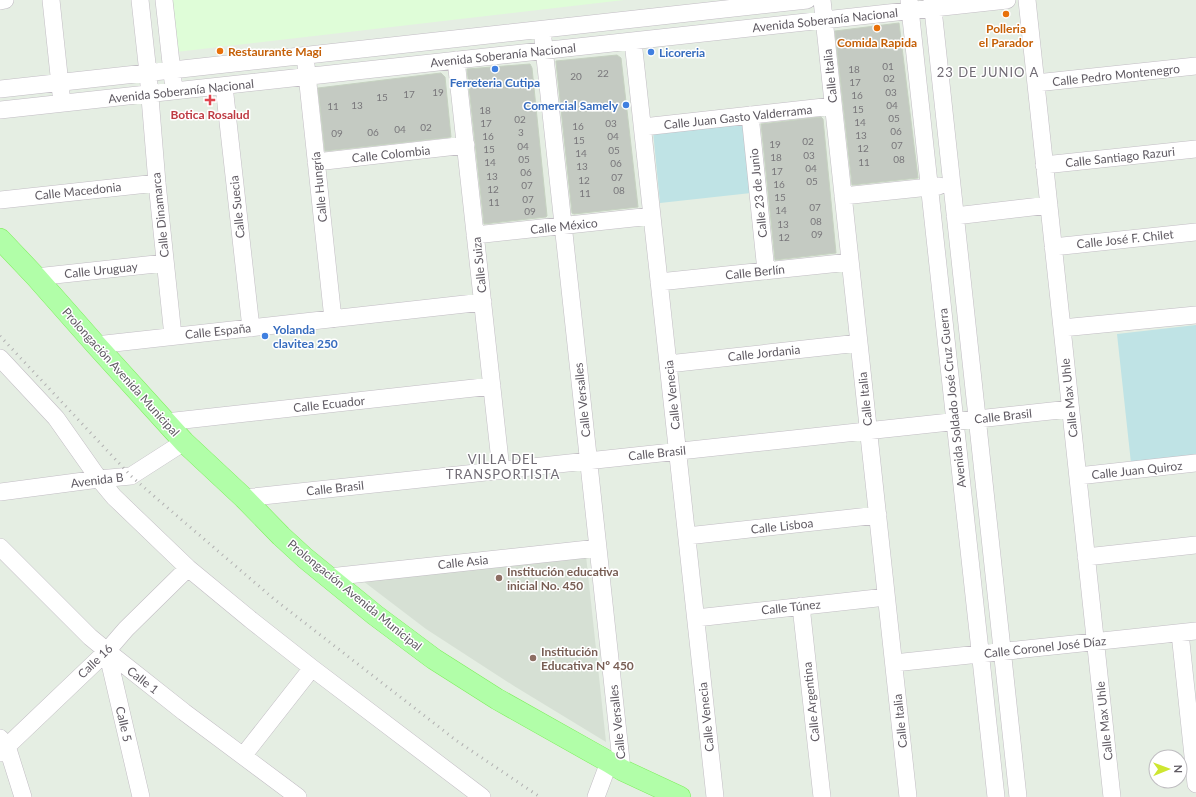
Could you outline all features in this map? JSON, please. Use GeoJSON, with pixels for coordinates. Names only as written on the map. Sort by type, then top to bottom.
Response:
{"type":"FeatureCollection","features":[{"type":"Feature","properties":{"kind":"main road","name":"Prolongación Avenida Municipal"},"geometry":{"type":"LineString","coordinates":[[0,239],[184,442],[305,558],[375,615],[434,659],[497,699],[616,766],[680,797]]}},
{"type":"Feature","properties":{"kind":"street"},"geometry":{"type":"LineString","coordinates":[[0,1],[5,0]]}},
{"type":"Feature","properties":{"kind":"street"},"geometry":{"type":"LineString","coordinates":[[51,0],[62,104]]}},
{"type":"Feature","properties":{"kind":"street","name":"Calle Dinamarca"},"geometry":{"type":"LineString","coordinates":[[140,0],[173,336]]}},
{"type":"Feature","properties":{"kind":"street"},"geometry":{"type":"LineString","coordinates":[[164,0],[174,91]]}},
{"type":"Feature","properties":{"kind":"street","name":"Avenida Soberanía Nacional"},"geometry":{"type":"LineString","coordinates":[[0,89],[808,0]]}},
{"type":"Feature","properties":{"kind":"street","name":"Calle Italia"},"geometry":{"type":"LineString","coordinates":[[822,0],[908,797]]}},
{"type":"Feature","properties":{"kind":"street","name":"Avenida Soberanía Nacional"},"geometry":{"type":"LineString","coordinates":[[0,110],[824,20],[910,5],[1007,0]]}},
{"type":"Feature","properties":{"kind":"street","name":"Calle Max Uhle"},"geometry":{"type":"LineString","coordinates":[[1027,0],[1112,797]]}},
{"type":"Feature","properties":{"kind":"street","name":"Avenida Soldado José Cruz Guerra"},"geometry":{"type":"LineString","coordinates":[[932,4],[1018,797]]}},
{"type":"Feature","properties":{"kind":"street","name":"Avenida Soldado José Cruz Guerra"},"geometry":{"type":"LineString","coordinates":[[910,5],[996,797]]}},
{"type":"Feature","properties":{"kind":"street","name":"Calle Versalles"},"geometry":{"type":"LineString","coordinates":[[542,29],[598,548],[616,766]]}},
{"type":"Feature","properties":{"kind":"street","name":"Calle Venecia"},"geometry":{"type":"LineString","coordinates":[[633,41],[715,797]]}},
{"type":"Feature","properties":{"kind":"street","name":"Calle Hungría"},"geometry":{"type":"LineString","coordinates":[[305,55],[333,319]]}},
{"type":"Feature","properties":{"kind":"street","name":"Calle Suiza"},"geometry":{"type":"LineString","coordinates":[[456,60],[501,470]]}},
{"type":"Feature","properties":{"kind":"street","name":"Calle Pedro Montenegro"},"geometry":{"type":"LineString","coordinates":[[1036,83],[1196,66]]}},
{"type":"Feature","properties":{"kind":"street","name":"Calle Suecia"},"geometry":{"type":"LineString","coordinates":[[224,86],[250,328]]}},
{"type":"Feature","properties":{"kind":"street","name":"Calle Juan Gasto Valderrama"},"geometry":{"type":"LineString","coordinates":[[642,127],[833,106]]}},
{"type":"Feature","properties":{"kind":"street","name":"Calle 23 de Junio"},"geometry":{"type":"LineString","coordinates":[[750,115],[766,271]]}},
{"type":"Feature","properties":{"kind":"street","name":"Calle Colombia"},"geometry":{"type":"LineString","coordinates":[[316,162],[466,146]]}},
{"type":"Feature","properties":{"kind":"street","name":"Calle Santiago Razuri"},"geometry":{"type":"LineString","coordinates":[[1044,165],[1196,149]]}},
{"type":"Feature","properties":{"kind":"street","name":"Calle Macedonia"},"geometry":{"type":"LineString","coordinates":[[0,200],[157,183]]}},
{"type":"Feature","properties":{"kind":"street"},"geometry":{"type":"LineString","coordinates":[[843,196],[952,184]]}},
{"type":"Feature","properties":{"kind":"street"},"geometry":{"type":"LineString","coordinates":[[955,216],[1048,205]]}},
{"type":"Feature","properties":{"kind":"street","name":"Calle México"},"geometry":{"type":"LineString","coordinates":[[475,235],[652,216]]}},
{"type":"Feature","properties":{"kind":"street","name":"Calle José F. Chilet"},"geometry":{"type":"LineString","coordinates":[[1053,247],[1196,232]]}},
{"type":"Feature","properties":{"kind":"street","name":"Calle Berlín"},"geometry":{"type":"LineString","coordinates":[[659,282],[850,262]]}},
{"type":"Feature","properties":{"kind":"street","name":"Calle Uruguay"},"geometry":{"type":"LineString","coordinates":[[36,277],[165,263]]}},
{"type":"Feature","properties":{"kind":"street","name":"Calle España"},"geometry":{"type":"LineString","coordinates":[[96,345],[483,302]]}},
{"type":"Feature","properties":{"kind":"street"},"geometry":{"type":"LineString","coordinates":[[1062,328],[1196,315]]}},
{"type":"Feature","properties":{"kind":"street","name":"Calle Jordania"},"geometry":{"type":"LineString","coordinates":[[668,364],[859,343]]}},
{"type":"Feature","properties":{"kind":"street"},"geometry":{"type":"LineString","coordinates":[[0,358],[56,418],[99,479],[114,497],[188,568],[312,668],[482,797]]}},
{"type":"Feature","properties":{"kind":"street","name":"Calle Ecuador"},"geometry":{"type":"LineString","coordinates":[[166,422],[492,386]]}},
{"type":"Feature","properties":{"kind":"street","name":"Calle Brasil"},"geometry":{"type":"LineString","coordinates":[[244,498],[1070,408]]}},
{"type":"Feature","properties":{"kind":"street","name":"Avenida B"},"geometry":{"type":"LineString","coordinates":[[0,492],[131,476],[184,442]]}},
{"type":"Feature","properties":{"kind":"street","name":"Calle Juan Quiroz"},"geometry":{"type":"LineString","coordinates":[[1078,476],[1196,463]]}},
{"type":"Feature","properties":{"kind":"street","name":"Calle Lisboa"},"geometry":{"type":"LineString","coordinates":[[687,536],[878,515]]}},
{"type":"Feature","properties":{"kind":"street"},"geometry":{"type":"LineString","coordinates":[[1086,557],[1196,545]]}},
{"type":"Feature","properties":{"kind":"street","name":"Calle 1"},"geometry":{"type":"LineString","coordinates":[[0,547],[107,651],[184,712],[298,797]]}},
{"type":"Feature","properties":{"kind":"street","name":"Calle Asia"},"geometry":{"type":"LineString","coordinates":[[329,577],[598,548]]}},
{"type":"Feature","properties":{"kind":"street","name":"Calle 16"},"geometry":{"type":"LineString","coordinates":[[2,745],[107,651],[126,629],[188,568]]}},
{"type":"Feature","properties":{"kind":"street","name":"Calle Túnez"},"geometry":{"type":"LineString","coordinates":[[696,618],[886,597]]}},
{"type":"Feature","properties":{"kind":"street","name":"Calle Argentina"},"geometry":{"type":"LineString","coordinates":[[801,606],[822,797]]}},
{"type":"Feature","properties":{"kind":"street"},"geometry":{"type":"LineString","coordinates":[[1188,632],[1196,784]]}},
{"type":"Feature","properties":{"kind":"street","name":"Calle Coronel José Díaz"},"geometry":{"type":"LineString","coordinates":[[894,663],[1188,632]]}},
{"type":"Feature","properties":{"kind":"street","name":"Calle 5"},"geometry":{"type":"LineString","coordinates":[[107,651],[140,797]]}},
{"type":"Feature","properties":{"kind":"street"},"geometry":{"type":"LineString","coordinates":[[243,756],[312,668]]}},
{"type":"Feature","properties":{"kind":"street"},"geometry":{"type":"LineString","coordinates":[[2,745],[23,797]]}},
{"type":"Feature","properties":{"kind":"street"},"geometry":{"type":"LineString","coordinates":[[596,797],[616,766]]}},
{"type":"Feature","properties":{"kind":"shaded area"},"geometry":{"type":"Polygon","coordinates":[[[170,0],[624,0],[176,52],[170,0]]]}},
{"type":"Feature","properties":{"kind":"shaded area"},"geometry":{"type":"Polygon","coordinates":[[[744,123],[751,193],[660,203],[653,131],[744,123]]]}},
{"type":"Feature","properties":{"kind":"shaded area"},"geometry":{"type":"Polygon","coordinates":[[[1196,325],[1196,457],[1131,463],[1117,334],[1196,325]]]}},
{"type":"Feature","properties":{"kind":"shaded area","name":"Institución Educativa Nº 450"},"geometry":{"type":"Polygon","coordinates":[[[586,556],[606,742],[514,686],[426,629],[363,581],[586,556]]]}},
{"type":"Feature","properties":{"kind":"building"},"geometry":{"type":"Polygon","coordinates":[[[899,23],[918,178],[852,185],[835,31],[899,23]]]}},
{"type":"Feature","properties":{"kind":"building"},"geometry":{"type":"Polygon","coordinates":[[[617,55],[621,58],[638,207],[574,214],[572,213],[556,61],[617,55]]]}},
{"type":"Feature","properties":{"kind":"building"},"geometry":{"type":"Polygon","coordinates":[[[530,64],[532,68],[547,216],[484,224],[467,69],[530,64]]]}},
{"type":"Feature","properties":{"kind":"building"},"geometry":{"type":"Polygon","coordinates":[[[441,73],[445,77],[451,137],[325,151],[318,88],[441,73]]]}},
{"type":"Feature","properties":{"kind":"building"},"geometry":{"type":"Polygon","coordinates":[[[821,117],[823,119],[836,253],[775,260],[761,124],[821,117]]]}},
{"type":"Feature","properties":{"kind":"railway"},"geometry":{"type":"LineString","coordinates":[[0,336],[131,476],[274,599],[457,741],[540,797]]}},
{"type":"Feature","properties":{"kind":"place","name":"Polleria el Parador"},"geometry":{"type":"Point","coordinates":[1006,14]}},
{"type":"Feature","properties":{"kind":"place","name":"Comida Rapida"},"geometry":{"type":"Point","coordinates":[877,28]}},
{"type":"Feature","properties":{"kind":"place","name":"Restaurante Magi"},"geometry":{"type":"Point","coordinates":[220,51]}},
{"type":"Feature","properties":{"kind":"place","name":"Licoreria"},"geometry":{"type":"Point","coordinates":[651,52]}},
{"type":"Feature","properties":{"kind":"place","name":"Ferreteria Cutipa"},"geometry":{"type":"Point","coordinates":[495,69]}},
{"type":"Feature","properties":{"kind":"place","name":"Botica Rosalud"},"geometry":{"type":"Point","coordinates":[210,100]}},
{"type":"Feature","properties":{"kind":"place","name":"Comercial Samely"},"geometry":{"type":"Point","coordinates":[626,105]}},
{"type":"Feature","properties":{"kind":"place","name":"Yolanda clavitea 250"},"geometry":{"type":"Point","coordinates":[265,336]}},
{"type":"Feature","properties":{"kind":"place","name":"Institución educativa inicial No. 450"},"geometry":{"type":"Point","coordinates":[499,578]}},
{"type":"Feature","properties":{"kind":"place","name":"Institución Educativa Nº 450"},"geometry":{"type":"Point","coordinates":[533,658]}},
{"type":"Feature","properties":{"kind":"district","name":"23 DE JUNIO A"},"geometry":{"type":"Point","coordinates":[988,72]}},
{"type":"Feature","properties":{"kind":"district","name":"VILLA DEL TRANSPORTISTA"},"geometry":{"type":"Point","coordinates":[503,466]}}]}
